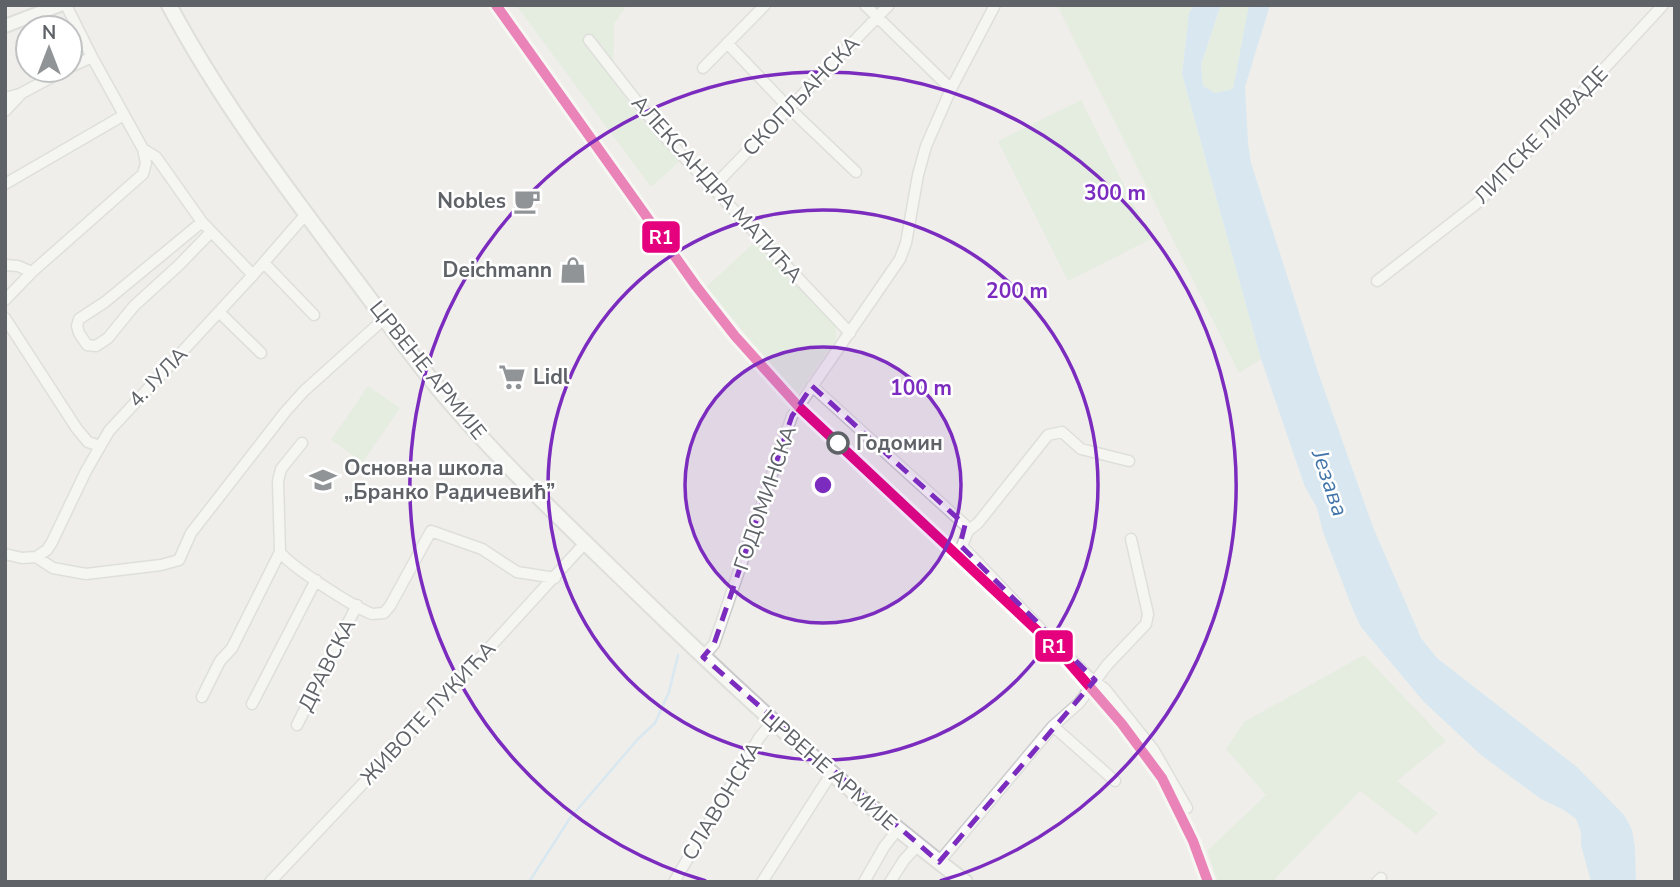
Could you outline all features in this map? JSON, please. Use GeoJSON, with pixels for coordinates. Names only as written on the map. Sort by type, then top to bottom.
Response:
{"type":"FeatureCollection","features":[{"type":"Feature","properties":{"kind":"main road","name":"ЦРВЕНЕ АРМИЈЕ"},"geometry":{"type":"LineString","coordinates":[[169,5],[207,74],[306,214],[384,319],[463,416],[585,543],[772,722],[917,846],[965,882]]}},
{"type":"Feature","properties":{"kind":"street"},"geometry":{"type":"LineString","coordinates":[[5,26],[60,5]]}},
{"type":"Feature","properties":{"kind":"street"},"geometry":{"type":"LineString","coordinates":[[5,300],[32,272],[143,174],[146,166],[144,149],[66,5]]}},
{"type":"Feature","properties":{"kind":"street"},"geometry":{"type":"LineString","coordinates":[[703,68],[765,5]]}},
{"type":"Feature","properties":{"kind":"street"},"geometry":{"type":"LineString","coordinates":[[865,5],[951,89]]}},
{"type":"Feature","properties":{"kind":"street","name":"СКОПЉАНСКА"},"geometry":{"type":"LineString","coordinates":[[713,187],[889,5]]}},
{"type":"Feature","properties":{"kind":"street","name":"ГОДОМИНСКА"},"geometry":{"type":"LineString","coordinates":[[703,657],[714,644],[719,631],[792,416],[900,260],[906,243],[920,161],[951,89],[996,5]]}},
{"type":"Feature","properties":{"kind":"street","name":"ЛИПСКЕ ЛИВАДЕ"},"geometry":{"type":"LineString","coordinates":[[1377,281],[1476,204],[1504,177],[1663,5]]}},
{"type":"Feature","properties":{"kind":"street","name":"АЛЕКСАНДРА МАТИЋА"},"geometry":{"type":"LineString","coordinates":[[589,40],[664,136],[850,333]]}},
{"type":"Feature","properties":{"kind":"street"},"geometry":{"type":"LineString","coordinates":[[727,44],[856,172]]}},
{"type":"Feature","properties":{"kind":"street"},"geometry":{"type":"LineString","coordinates":[[84,61],[92,57]]}},
{"type":"Feature","properties":{"kind":"street"},"geometry":{"type":"LineString","coordinates":[[5,98],[39,84]]}},
{"type":"Feature","properties":{"kind":"street"},"geometry":{"type":"LineString","coordinates":[[5,111],[20,94]]}},
{"type":"Feature","properties":{"kind":"street"},"geometry":{"type":"LineString","coordinates":[[5,184],[124,115]]}},
{"type":"Feature","properties":{"kind":"street"},"geometry":{"type":"LineString","coordinates":[[144,149],[156,156],[202,222],[253,275]]}},
{"type":"Feature","properties":{"kind":"street"},"geometry":{"type":"LineString","coordinates":[[146,166],[153,163],[162,165]]}},
{"type":"Feature","properties":{"kind":"street","name":"4. ЈУЛА"},"geometry":{"type":"LineString","coordinates":[[36,557],[47,550],[52,542],[100,446],[118,420],[306,214]]}},
{"type":"Feature","properties":{"kind":"street"},"geometry":{"type":"LineString","coordinates":[[202,222],[105,302],[79,319],[79,333],[87,345],[96,346],[108,338],[134,306],[211,232]]}},
{"type":"Feature","properties":{"kind":"street"},"geometry":{"type":"LineString","coordinates":[[264,263],[314,315]]}},
{"type":"Feature","properties":{"kind":"street"},"geometry":{"type":"LineString","coordinates":[[5,265],[18,266],[32,272]]}},
{"type":"Feature","properties":{"kind":"street"},"geometry":{"type":"LineString","coordinates":[[219,312],[261,353]]}},
{"type":"Feature","properties":{"kind":"street"},"geometry":{"type":"LineString","coordinates":[[5,318],[76,429],[88,442],[100,446]]}},
{"type":"Feature","properties":{"kind":"street"},"geometry":{"type":"LineString","coordinates":[[5,554],[22,558],[36,557],[53,568],[86,574],[178,560],[191,533],[286,411],[304,391],[384,319]]}},
{"type":"Feature","properties":{"kind":"street"},"geometry":{"type":"LineString","coordinates":[[812,386],[965,525],[968,531]]}},
{"type":"Feature","properties":{"kind":"street"},"geometry":{"type":"LineString","coordinates":[[1129,461],[1081,449],[1068,435],[1054,432],[1042,440],[978,523],[968,531],[962,543],[963,548],[1056,645],[1105,689],[1153,749],[1187,808]]}},
{"type":"Feature","properties":{"kind":"street"},"geometry":{"type":"LineString","coordinates":[[202,697],[220,662],[232,648],[280,552],[278,481],[281,469],[302,443]]}},
{"type":"Feature","properties":{"kind":"street"},"geometry":{"type":"LineString","coordinates":[[280,552],[316,580],[373,614],[386,610],[396,596],[431,531],[482,549],[517,572],[555,578]]}},
{"type":"Feature","properties":{"kind":"street"},"geometry":{"type":"LineString","coordinates":[[939,862],[1148,620],[1131,539]]}},
{"type":"Feature","properties":{"kind":"street","name":"ЖИВОТЕ ЛУКИЋА"},"geometry":{"type":"LineString","coordinates":[[270,882],[585,543]]}},
{"type":"Feature","properties":{"kind":"street"},"geometry":{"type":"LineString","coordinates":[[252,704],[316,580]]}},
{"type":"Feature","properties":{"kind":"street","name":"ДРАВСКА"},"geometry":{"type":"LineString","coordinates":[[297,725],[357,606]]}},
{"type":"Feature","properties":{"kind":"street","name":"СЛАВОНСКА"},"geometry":{"type":"LineString","coordinates":[[674,882],[759,738],[772,722]]}},
{"type":"Feature","properties":{"kind":"street"},"geometry":{"type":"LineString","coordinates":[[1054,726],[1115,781]]}},
{"type":"Feature","properties":{"kind":"street"},"geometry":{"type":"LineString","coordinates":[[762,882],[831,774]]}},
{"type":"Feature","properties":{"kind":"street"},"geometry":{"type":"LineString","coordinates":[[864,882],[898,829]]}},
{"type":"Feature","properties":{"kind":"street"},"geometry":{"type":"LineString","coordinates":[[890,882],[917,846]]}},
{"type":"Feature","properties":{"kind":"highlighted area"},"geometry":{"type":"Polygon","coordinates":[[[812,386],[965,525],[960,545],[1095,680],[939,862],[703,657],[714,644],[792,416],[812,386]]]}},
{"type":"Feature","properties":{"kind":"green space"},"geometry":{"type":"Polygon","coordinates":[[[516,5],[627,5],[614,24],[613,80],[639,117],[679,162],[651,187],[516,5]]]}},
{"type":"Feature","properties":{"kind":"green space"},"geometry":{"type":"Polygon","coordinates":[[[1057,5],[1193,5],[1189,13],[1182,74],[1261,359],[1239,373],[1057,5]]]}},
{"type":"Feature","properties":{"kind":"green space"},"geometry":{"type":"Polygon","coordinates":[[[1223,5],[1249,5],[1249,9],[1233,89],[1215,93],[1203,86],[1201,65],[1223,5]]]}},
{"type":"Feature","properties":{"kind":"green space"},"geometry":{"type":"Polygon","coordinates":[[[1081,100],[1151,239],[1068,281],[998,141],[1081,100]]]}},
{"type":"Feature","properties":{"kind":"green space"},"geometry":{"type":"Polygon","coordinates":[[[756,241],[836,326],[836,339],[797,396],[706,287],[756,241]]]}},
{"type":"Feature","properties":{"kind":"green space"},"geometry":{"type":"Polygon","coordinates":[[[368,386],[400,408],[363,462],[331,440],[368,386]]]}},
{"type":"Feature","properties":{"kind":"green space"},"geometry":{"type":"Polygon","coordinates":[[[1364,655],[1446,741],[1397,781],[1438,813],[1416,834],[1360,791],[1272,882],[1218,882],[1207,851],[1266,795],[1226,749],[1244,722],[1364,655]]]}},
{"type":"Feature","properties":{"kind":"water","name":"Језава"},"geometry":{"type":"Polygon","coordinates":[[[1194,5],[1223,5],[1201,65],[1203,86],[1215,93],[1233,89],[1249,5],[1270,5],[1245,87],[1251,163],[1319,375],[1373,527],[1421,638],[1437,658],[1577,767],[1625,816],[1632,830],[1635,847],[1636,882],[1591,882],[1576,819],[1541,799],[1481,755],[1424,702],[1361,627],[1323,532],[1317,508],[1305,487],[1261,359],[1182,74],[1189,13],[1194,5]]]}},
{"type":"Feature","properties":{"kind":"waterway"},"geometry":{"type":"LineString","coordinates":[[529,882],[570,818],[655,723],[669,692],[678,655]]}},
{"type":"Feature","properties":{"kind":"transit line","name":"R1"},"geometry":{"type":"LineString","coordinates":[[496,5],[696,286],[735,336],[798,406],[1058,650],[1122,724],[1162,778],[1193,841],[1208,882]]}},
{"type":"Feature","properties":{"kind":"place","name":"Nobles"},"geometry":{"type":"Point","coordinates":[527,201]}},
{"type":"Feature","properties":{"kind":"place","name":"Deichmann"},"geometry":{"type":"Point","coordinates":[573,270]}},
{"type":"Feature","properties":{"kind":"place","name":"Lidl"},"geometry":{"type":"Point","coordinates":[512,377]}},
{"type":"Feature","properties":{"kind":"place","name":"Годомин"},"geometry":{"type":"Point","coordinates":[838,443]}},
{"type":"Feature","properties":{"kind":"place","name":"Основна школа „Бранко Радичевић”"},"geometry":{"type":"Point","coordinates":[323,480]}}]}
